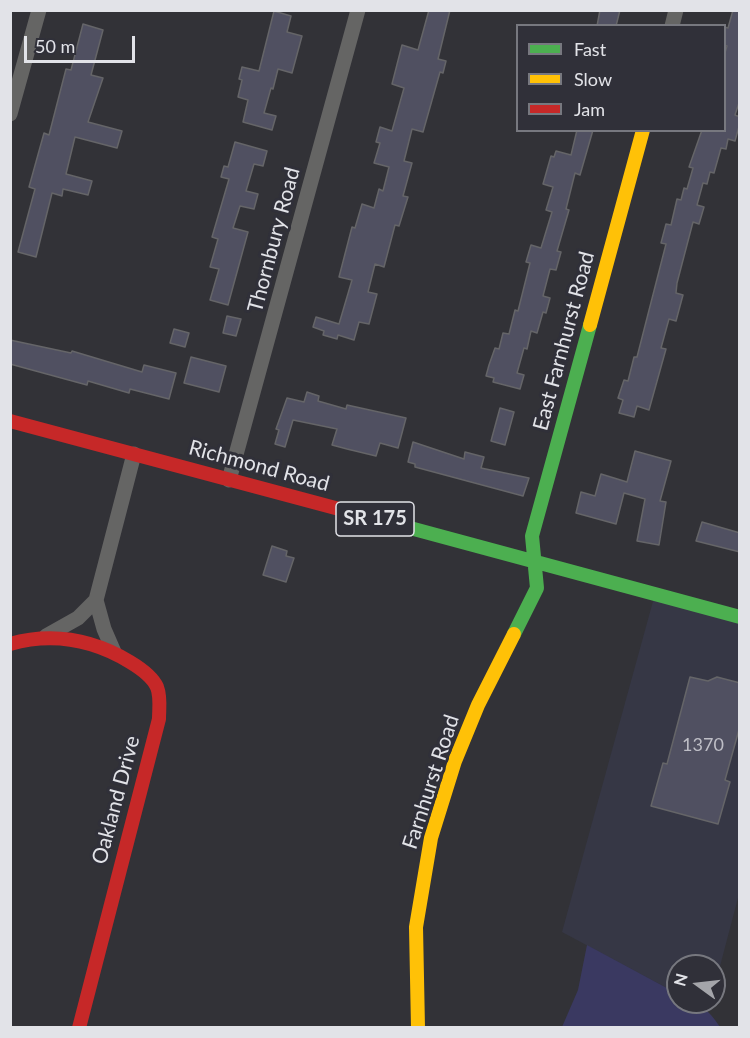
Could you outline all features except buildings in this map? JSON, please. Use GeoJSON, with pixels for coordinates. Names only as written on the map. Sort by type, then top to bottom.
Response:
{"type":"FeatureCollection","features":[{"type":"Feature","properties":{"kind":"street"},"geometry":{"type":"LineString","coordinates":[[10,114],[39,10]]}},
{"type":"Feature","properties":{"kind":"street","name":"Thornbury Road"},"geometry":{"type":"LineString","coordinates":[[229,480],[358,10]]}},
{"type":"Feature","properties":{"kind":"street","name":"East Farnhurst Road"},"geometry":{"type":"LineString","coordinates":[[536,563],[532,536],[642,132]]}},
{"type":"Feature","properties":{"kind":"street","name":"Richmond Road"},"geometry":{"type":"LineString","coordinates":[[10,421],[740,617]]}},
{"type":"Feature","properties":{"kind":"street"},"geometry":{"type":"LineString","coordinates":[[45,636],[78,618],[96,600],[134,454]]}},
{"type":"Feature","properties":{"kind":"street","name":"Farnhurst Road"},"geometry":{"type":"LineString","coordinates":[[418,1028],[416,927],[431,838],[455,761],[478,705],[537,588],[536,563]]}},
{"type":"Feature","properties":{"kind":"street"},"geometry":{"type":"LineString","coordinates":[[96,600],[114,652]]}},
{"type":"Feature","properties":{"kind":"street","name":"Oakland Drive"},"geometry":{"type":"LineString","coordinates":[[10,644],[45,636],[90,642],[114,652],[139,668],[156,685],[159,719],[79,1028]]}},
{"type":"Feature","properties":{"kind":"shaded area"},"geometry":{"type":"Polygon","coordinates":[[[655,594],[739,617],[739,894],[723,954],[666,954],[666,988],[562,932],[655,594]]]}},
{"type":"Feature","properties":{"kind":"shaded area"},"geometry":{"type":"Polygon","coordinates":[[[587,945],[666,988],[666,1014],[709,1014],[720,1027],[562,1027],[578,990],[587,945]]]}},
{"type":"Feature","properties":{"kind":"traffic: fast"},"geometry":{"type":"LineString","coordinates":[[514,634],[537,588],[532,536],[590,325]]}},
{"type":"Feature","properties":{"kind":"traffic: fast"},"geometry":{"type":"LineString","coordinates":[[399,525],[740,617]]}},
{"type":"Feature","properties":{"kind":"traffic: slow"},"geometry":{"type":"LineString","coordinates":[[590,325],[642,132]]}},
{"type":"Feature","properties":{"kind":"traffic: slow"},"geometry":{"type":"LineString","coordinates":[[418,1028],[416,927],[431,838],[455,761],[478,705],[514,634]]}},
{"type":"Feature","properties":{"kind":"traffic: jam"},"geometry":{"type":"LineString","coordinates":[[10,421],[399,525]]}},
{"type":"Feature","properties":{"kind":"traffic: jam"},"geometry":{"type":"LineString","coordinates":[[10,644],[26,640],[57,638],[87,643],[130,662],[152,679],[159,695],[159,719],[79,1028]]}}]}
